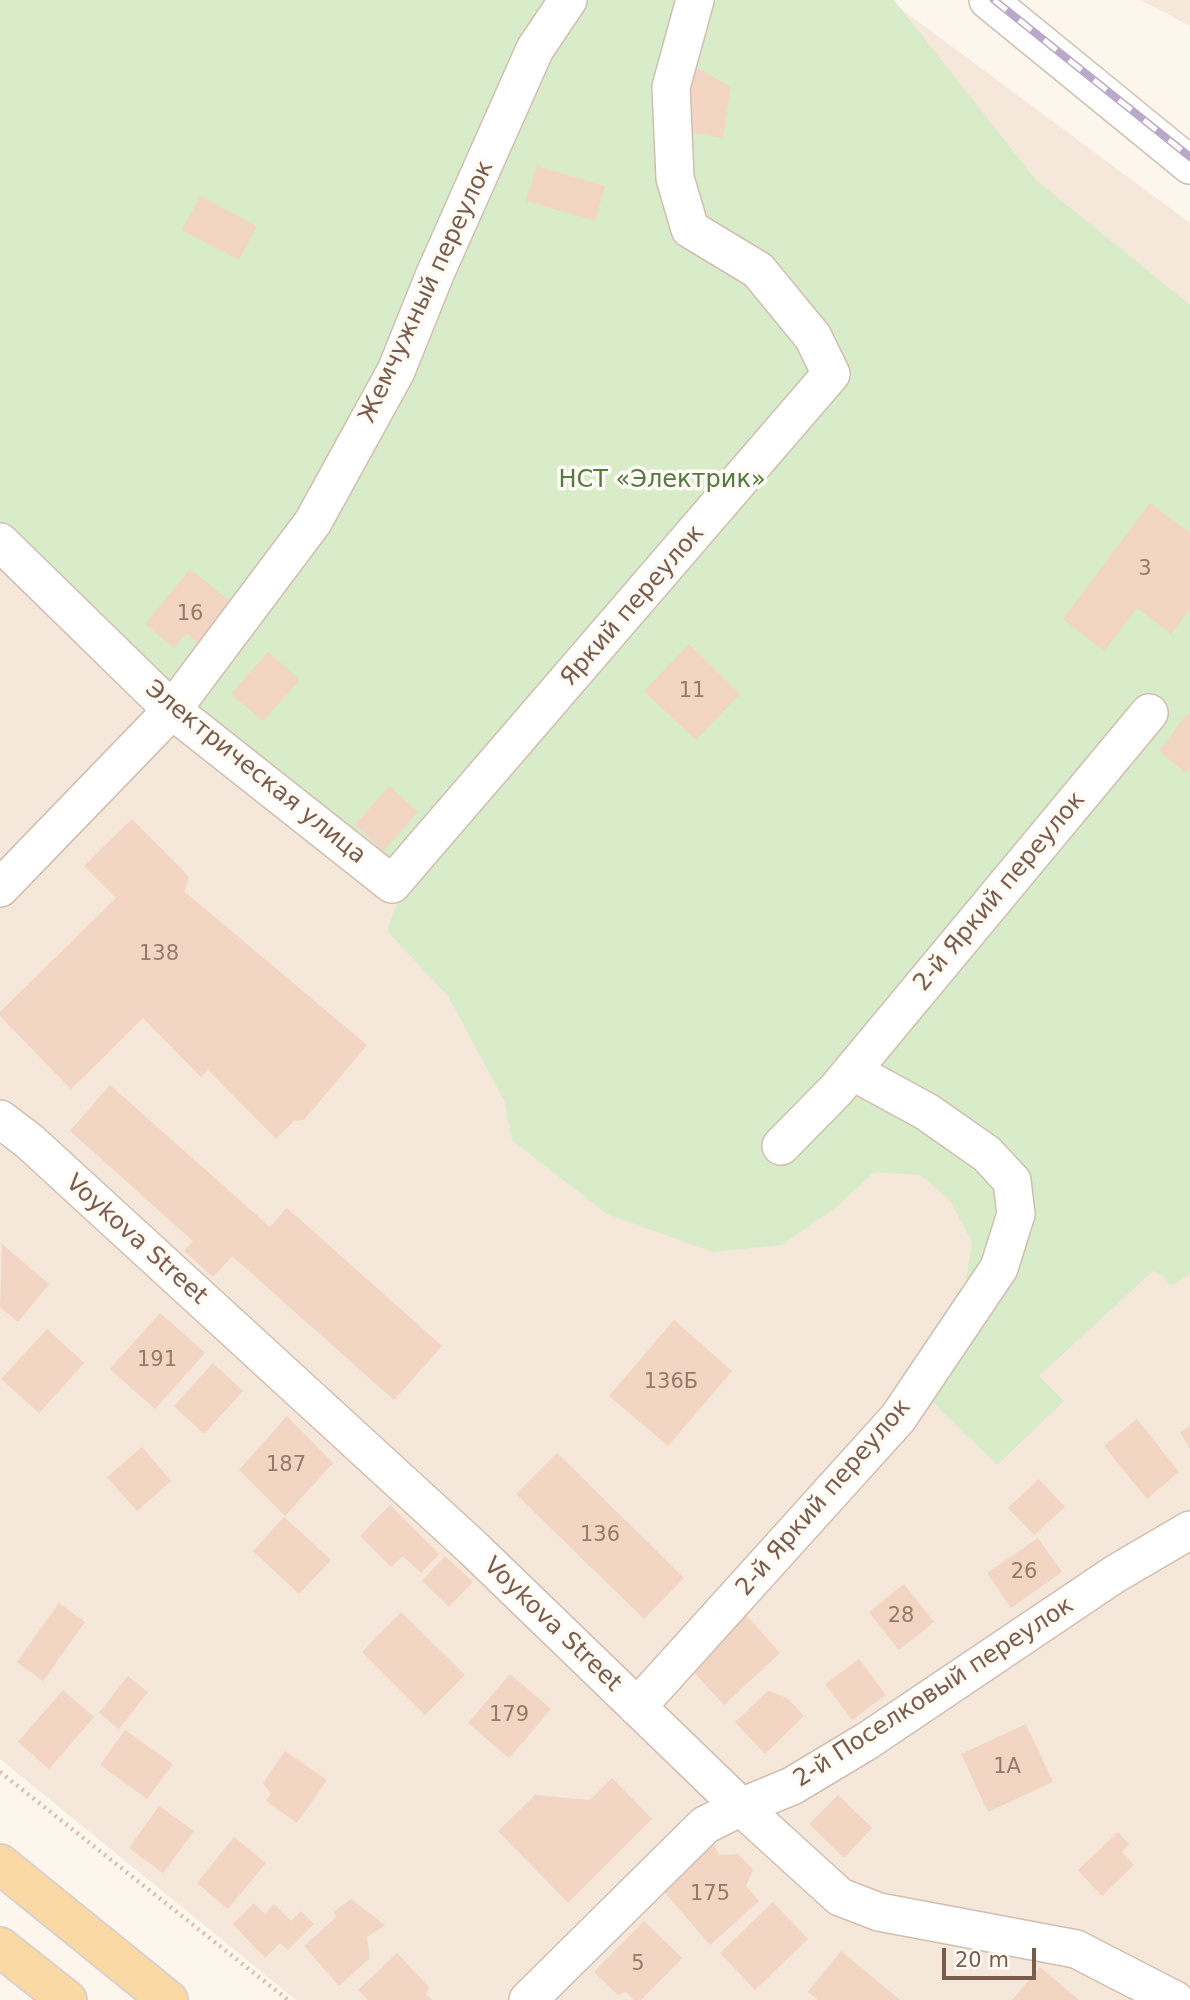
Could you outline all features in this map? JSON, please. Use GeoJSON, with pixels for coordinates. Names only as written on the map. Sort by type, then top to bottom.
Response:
{"type":"FeatureCollection","features":[{"type":"Feature","properties":{"kind":"main road"},"geometry":{"type":"LineString","coordinates":[[0,1864],[168,2000]]}},
{"type":"Feature","properties":{"kind":"main road"},"geometry":{"type":"LineString","coordinates":[[0,1947],[67,2000]]}},
{"type":"Feature","properties":{"kind":"street","name":"Жемчужный переулок"},"geometry":{"type":"LineString","coordinates":[[0,888],[172,710],[320,511],[396,371],[435,274],[535,49],[568,0]]}},
{"type":"Feature","properties":{"kind":"street","name":"Яркий переулок"},"geometry":{"type":"LineString","coordinates":[[392,884],[831,374],[813,337],[758,270],[690,229],[675,178],[671,87],[695,0]]}},
{"type":"Feature","properties":{"kind":"street"},"geometry":{"type":"LineString","coordinates":[[988,0],[1190,165]]}},
{"type":"Feature","properties":{"kind":"street","name":"Электрическая улица"},"geometry":{"type":"LineString","coordinates":[[0,542],[172,710],[392,884]]}},
{"type":"Feature","properties":{"kind":"street","name":"2-й Яркий переулок"},"geometry":{"type":"LineString","coordinates":[[781,1146],[852,1071],[1149,713]]}},
{"type":"Feature","properties":{"kind":"street","name":"2-й Яркий переулок"},"geometry":{"type":"LineString","coordinates":[[637,1707],[898,1418],[999,1268],[1016,1214],[1012,1181],[987,1154],[928,1112],[852,1071]]}},
{"type":"Feature","properties":{"kind":"street","name":"Voykova Street"},"geometry":{"type":"LineString","coordinates":[[0,1119],[29,1141],[473,1548],[741,1807],[840,1897],[879,1912],[1076,1949],[1175,2000]]}},
{"type":"Feature","properties":{"kind":"street","name":"2-й Поселковый переулок"},"geometry":{"type":"LineString","coordinates":[[528,2000],[705,1825],[792,1786],[856,1747],[1115,1574],[1190,1530]]}},
{"type":"Feature","properties":{"kind":"path"},"geometry":{"type":"LineString","coordinates":[[0,1772],[288,2000]]}},
{"type":"Feature","properties":{"kind":"shaded area"},"geometry":{"type":"Polygon","coordinates":[[[0,0],[889,0],[1190,223],[1190,2000],[296,2000],[0,1759],[0,0]]]}},
{"type":"Feature","properties":{"kind":"shaded area"},"geometry":{"type":"Polygon","coordinates":[[[1141,0],[1190,0],[1190,26],[1141,0]]]}},
{"type":"Feature","properties":{"kind":"green space","name":"НСТ «Электрик»"},"geometry":{"type":"Polygon","coordinates":[[[0,0],[894,0],[1036,180],[1190,305],[1190,1274],[1171,1286],[1162,1275],[1153,1271],[1039,1376],[1064,1401],[997,1465],[906,1376],[965,1287],[972,1242],[949,1199],[920,1175],[874,1172],[835,1208],[782,1245],[713,1252],[607,1214],[512,1140],[505,1102],[448,996],[387,931],[400,895],[184,693],[0,533],[0,0]]]}},
{"type":"Feature","properties":{"kind":"building"},"geometry":{"type":"Polygon","coordinates":[[[685,61],[731,87],[723,138],[674,130],[685,61]]]}},
{"type":"Feature","properties":{"kind":"building"},"geometry":{"type":"Polygon","coordinates":[[[537,166],[605,186],[595,221],[526,201],[537,166]]]}},
{"type":"Feature","properties":{"kind":"building"},"geometry":{"type":"Polygon","coordinates":[[[200,196],[257,226],[239,260],[182,230],[200,196]]]}},
{"type":"Feature","properties":{"kind":"building"},"geometry":{"type":"Polygon","coordinates":[[[1150,503],[1190,533],[1190,609],[1171,634],[1137,608],[1104,651],[1063,619],[1150,503]]]}},
{"type":"Feature","properties":{"kind":"building"},"geometry":{"type":"Polygon","coordinates":[[[190,569],[236,606],[202,647],[186,633],[174,648],[145,624],[190,569]]]}},
{"type":"Feature","properties":{"kind":"building"},"geometry":{"type":"Polygon","coordinates":[[[689,644],[740,694],[696,740],[644,691],[689,644]]]}},
{"type":"Feature","properties":{"kind":"building"},"geometry":{"type":"Polygon","coordinates":[[[268,652],[300,680],[263,721],[231,694],[268,652]]]}},
{"type":"Feature","properties":{"kind":"building"},"geometry":{"type":"Polygon","coordinates":[[[1187,714],[1190,716],[1190,768],[1186,773],[1159,751],[1187,714]]]}},
{"type":"Feature","properties":{"kind":"building"},"geometry":{"type":"Polygon","coordinates":[[[389,786],[418,812],[383,851],[355,825],[389,786]]]}},
{"type":"Feature","properties":{"kind":"building"},"geometry":{"type":"Polygon","coordinates":[[[132,819],[189,877],[185,892],[367,1045],[304,1120],[294,1121],[276,1139],[208,1070],[201,1077],[143,1018],[71,1089],[0,1016],[0,1012],[116,898],[84,866],[132,819]]]}},
{"type":"Feature","properties":{"kind":"building"},"geometry":{"type":"Polygon","coordinates":[[[110,1085],[270,1227],[287,1208],[442,1346],[394,1400],[232,1256],[213,1277],[184,1251],[193,1241],[70,1131],[110,1085]]]}},
{"type":"Feature","properties":{"kind":"building"},"geometry":{"type":"Polygon","coordinates":[[[2,1244],[49,1284],[18,1322],[0,1307],[2,1244]]]}},
{"type":"Feature","properties":{"kind":"building"},"geometry":{"type":"Polygon","coordinates":[[[160,1313],[205,1353],[155,1409],[110,1369],[160,1313]]]}},
{"type":"Feature","properties":{"kind":"building"},"geometry":{"type":"Polygon","coordinates":[[[674,1320],[732,1371],[668,1446],[609,1396],[674,1320]]]}},
{"type":"Feature","properties":{"kind":"building"},"geometry":{"type":"Polygon","coordinates":[[[47,1329],[84,1363],[39,1413],[1,1379],[47,1329]]]}},
{"type":"Feature","properties":{"kind":"building"},"geometry":{"type":"Polygon","coordinates":[[[213,1363],[243,1391],[204,1434],[174,1406],[213,1363]]]}},
{"type":"Feature","properties":{"kind":"building"},"geometry":{"type":"Polygon","coordinates":[[[287,1416],[333,1463],[285,1516],[239,1470],[287,1416]]]}},
{"type":"Feature","properties":{"kind":"building"},"geometry":{"type":"Polygon","coordinates":[[[1137,1419],[1179,1472],[1147,1499],[1104,1446],[1137,1419]]]}},
{"type":"Feature","properties":{"kind":"building"},"geometry":{"type":"Polygon","coordinates":[[[1190,1426],[1190,1449],[1180,1432],[1190,1426]]]}},
{"type":"Feature","properties":{"kind":"building"},"geometry":{"type":"Polygon","coordinates":[[[142,1447],[171,1481],[137,1511],[107,1477],[142,1447]]]}},
{"type":"Feature","properties":{"kind":"building"},"geometry":{"type":"Polygon","coordinates":[[[557,1453],[684,1578],[644,1619],[516,1494],[557,1453]]]}},
{"type":"Feature","properties":{"kind":"building"},"geometry":{"type":"Polygon","coordinates":[[[1039,1479],[1065,1507],[1034,1535],[1008,1508],[1039,1479]]]}},
{"type":"Feature","properties":{"kind":"building"},"geometry":{"type":"Polygon","coordinates":[[[390,1505],[439,1554],[421,1573],[403,1556],[391,1567],[360,1536],[390,1505]]]}},
{"type":"Feature","properties":{"kind":"building"},"geometry":{"type":"Polygon","coordinates":[[[284,1517],[331,1560],[299,1594],[253,1551],[284,1517]]]}},
{"type":"Feature","properties":{"kind":"building"},"geometry":{"type":"Polygon","coordinates":[[[1038,1538],[1062,1572],[1011,1608],[987,1573],[1038,1538]]]}},
{"type":"Feature","properties":{"kind":"building"},"geometry":{"type":"Polygon","coordinates":[[[445,1556],[473,1582],[449,1607],[422,1581],[445,1556]]]}},
{"type":"Feature","properties":{"kind":"building"},"geometry":{"type":"Polygon","coordinates":[[[904,1584],[934,1622],[899,1650],[869,1612],[904,1584]]]}},
{"type":"Feature","properties":{"kind":"building"},"geometry":{"type":"Polygon","coordinates":[[[59,1603],[85,1622],[43,1681],[17,1662],[59,1603]]]}},
{"type":"Feature","properties":{"kind":"building"},"geometry":{"type":"Polygon","coordinates":[[[401,1612],[465,1675],[425,1715],[362,1652],[401,1612]]]}},
{"type":"Feature","properties":{"kind":"building"},"geometry":{"type":"Polygon","coordinates":[[[744,1613],[780,1653],[724,1705],[687,1665],[744,1613]]]}},
{"type":"Feature","properties":{"kind":"building"},"geometry":{"type":"Polygon","coordinates":[[[859,1659],[886,1695],[852,1720],[825,1684],[859,1659]]]}},
{"type":"Feature","properties":{"kind":"building"},"geometry":{"type":"Polygon","coordinates":[[[510,1674],[551,1709],[509,1758],[468,1723],[510,1674]]]}},
{"type":"Feature","properties":{"kind":"building"},"geometry":{"type":"Polygon","coordinates":[[[128,1676],[148,1692],[119,1729],[99,1713],[128,1676]]]}},
{"type":"Feature","properties":{"kind":"building"},"geometry":{"type":"Polygon","coordinates":[[[63,1690],[94,1717],[49,1769],[18,1742],[63,1690]]]}},
{"type":"Feature","properties":{"kind":"building"},"geometry":{"type":"Polygon","coordinates":[[[768,1691],[787,1698],[804,1716],[765,1754],[735,1722],[768,1691]]]}},
{"type":"Feature","properties":{"kind":"building"},"geometry":{"type":"Polygon","coordinates":[[[1026,1724],[1053,1782],[988,1812],[961,1754],[1026,1724]]]}},
{"type":"Feature","properties":{"kind":"building"},"geometry":{"type":"Polygon","coordinates":[[[125,1730],[173,1764],[147,1799],[100,1765],[125,1730]]]}},
{"type":"Feature","properties":{"kind":"building"},"geometry":{"type":"Polygon","coordinates":[[[285,1751],[327,1780],[297,1823],[266,1801],[271,1794],[263,1783],[285,1751]]]}},
{"type":"Feature","properties":{"kind":"building"},"geometry":{"type":"Polygon","coordinates":[[[612,1778],[652,1819],[568,1903],[498,1831],[535,1795],[590,1800],[612,1778]]]}},
{"type":"Feature","properties":{"kind":"building"},"geometry":{"type":"Polygon","coordinates":[[[838,1795],[872,1828],[844,1858],[809,1824],[838,1795]]]}},
{"type":"Feature","properties":{"kind":"building"},"geometry":{"type":"Polygon","coordinates":[[[159,1806],[194,1831],[163,1873],[129,1848],[159,1806]]]}},
{"type":"Feature","properties":{"kind":"building"},"geometry":{"type":"Polygon","coordinates":[[[1118,1832],[1129,1844],[1122,1852],[1134,1865],[1102,1896],[1078,1870],[1118,1832]]]}},
{"type":"Feature","properties":{"kind":"building"},"geometry":{"type":"Polygon","coordinates":[[[234,1837],[266,1863],[228,1909],[197,1883],[234,1837]]]}},
{"type":"Feature","properties":{"kind":"building"},"geometry":{"type":"Polygon","coordinates":[[[713,1842],[719,1855],[738,1854],[753,1870],[746,1886],[759,1901],[710,1945],[661,1888],[713,1842]]]}},
{"type":"Feature","properties":{"kind":"building"},"geometry":{"type":"Polygon","coordinates":[[[351,1899],[385,1925],[367,1937],[370,1958],[339,1986],[304,1946],[336,1917],[334,1912],[351,1899]]]}},
{"type":"Feature","properties":{"kind":"building"},"geometry":{"type":"Polygon","coordinates":[[[773,1902],[808,1939],[755,1990],[720,1953],[773,1902]]]}},
{"type":"Feature","properties":{"kind":"building"},"geometry":{"type":"Polygon","coordinates":[[[254,1903],[265,1914],[274,1904],[291,1921],[301,1911],[314,1924],[288,1950],[280,1943],[265,1958],[233,1924],[254,1903]]]}},
{"type":"Feature","properties":{"kind":"building"},"geometry":{"type":"Polygon","coordinates":[[[644,1921],[682,1958],[641,2000],[634,2000],[626,1992],[618,1995],[594,1972],[644,1921]]]}},
{"type":"Feature","properties":{"kind":"building"},"geometry":{"type":"Polygon","coordinates":[[[841,1951],[900,2000],[818,2000],[808,1992],[841,1951]]]}},
{"type":"Feature","properties":{"kind":"building"},"geometry":{"type":"Polygon","coordinates":[[[397,1953],[430,1988],[425,1993],[432,2000],[368,2000],[358,1990],[397,1953]]]}},
{"type":"Feature","properties":{"kind":"building"},"geometry":{"type":"Polygon","coordinates":[[[1040,1967],[1079,2000],[1012,2000],[1040,1967]]]}},
{"type":"Feature","properties":{"kind":"railway"},"geometry":{"type":"LineString","coordinates":[[994,0],[1190,157]]}}]}
